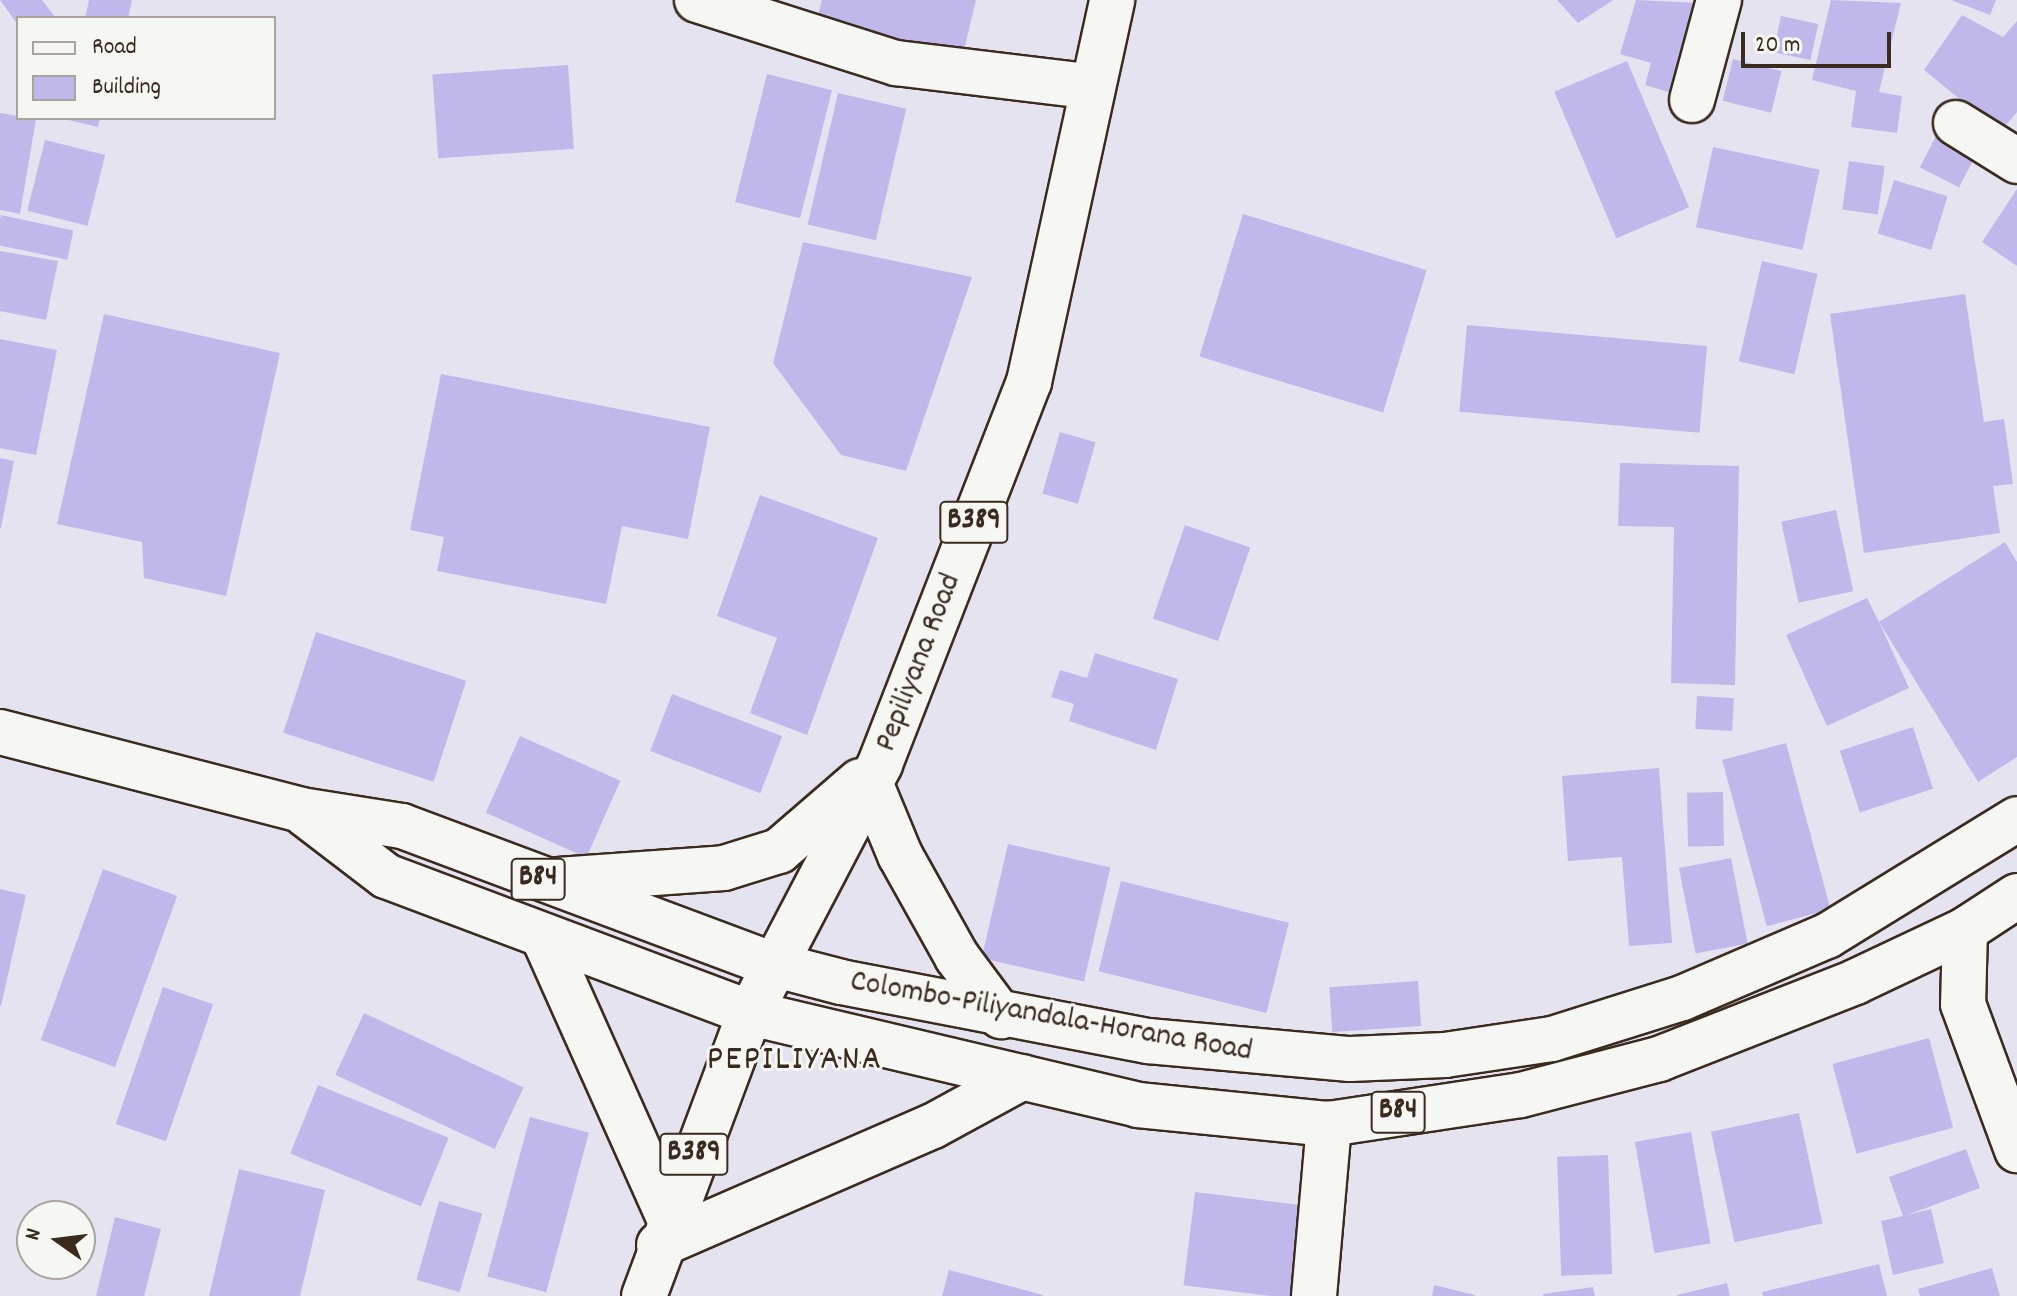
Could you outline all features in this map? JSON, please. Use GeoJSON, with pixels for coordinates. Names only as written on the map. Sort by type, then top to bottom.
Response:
{"type":"FeatureCollection","features":[{"type":"Feature","properties":{"kind":"main road"},"geometry":{"type":"LineString","coordinates":[[697,0],[896,63],[1093,87]]}},
{"type":"Feature","properties":{"kind":"main road","name":"Pepiliyana Road"},"geometry":{"type":"LineString","coordinates":[[644,1296],[664,1232],[750,1013],[772,964],[876,774],[1029,382],[1112,0]]}},
{"type":"Feature","properties":{"kind":"main road"},"geometry":{"type":"LineString","coordinates":[[1692,100],[1719,0]]}},
{"type":"Feature","properties":{"kind":"main road"},"geometry":{"type":"LineString","coordinates":[[1956,123],[2017,161]]}},
{"type":"Feature","properties":{"kind":"main road","name":"Colombo-Piliyandala-Horana Road"},"geometry":{"type":"LineString","coordinates":[[0,732],[301,810],[402,826],[772,964],[1001,1016],[1148,1041],[1350,1059],[1445,1055],[1552,1039],[1682,998],[1827,936],[2017,819]]}},
{"type":"Feature","properties":{"kind":"main road"},"geometry":{"type":"LineString","coordinates":[[544,881],[724,868],[779,851],[876,774],[900,855],[957,957],[1001,1016]]}},
{"type":"Feature","properties":{"kind":"main road","name":"Colombo-Piliyandala-Horana Road"},"geometry":{"type":"LineString","coordinates":[[301,810],[386,876],[750,1013],[828,1037],[1023,1077],[1138,1105],[1329,1124],[1521,1095],[1659,1059],[1855,982],[1965,930],[2017,896]]}},
{"type":"Feature","properties":{"kind":"main road"},"geometry":{"type":"LineString","coordinates":[[1965,930],[1963,1004],[2017,1150]]}},
{"type":"Feature","properties":{"kind":"main road"},"geometry":{"type":"LineString","coordinates":[[543,936],[642,1147],[664,1232],[933,1126],[1023,1077]]}},
{"type":"Feature","properties":{"kind":"main road"},"geometry":{"type":"LineString","coordinates":[[1314,1296],[1329,1124]]}},
{"type":"Feature","properties":{"kind":"building"},"geometry":{"type":"Polygon","coordinates":[[[0,0],[42,0],[54,16],[16,16],[16,22],[0,0]]]}},
{"type":"Feature","properties":{"kind":"building"},"geometry":{"type":"Polygon","coordinates":[[[89,0],[132,0],[128,16],[85,16],[89,0]]]}},
{"type":"Feature","properties":{"kind":"building"},"geometry":{"type":"Polygon","coordinates":[[[822,0],[976,0],[961,63],[815,27],[822,0]]]}},
{"type":"Feature","properties":{"kind":"building"},"geometry":{"type":"Polygon","coordinates":[[[1557,0],[1613,0],[1578,23],[1557,0]]]}},
{"type":"Feature","properties":{"kind":"building"},"geometry":{"type":"Polygon","coordinates":[[[1636,0],[1701,3],[1675,94],[1645,85],[1651,63],[1620,54],[1636,0]]]}},
{"type":"Feature","properties":{"kind":"building"},"geometry":{"type":"Polygon","coordinates":[[[1831,0],[1901,3],[1879,92],[1902,96],[1897,133],[1851,127],[1856,91],[1812,80],[1831,0]]]}},
{"type":"Feature","properties":{"kind":"building"},"geometry":{"type":"Polygon","coordinates":[[[1951,0],[1996,0],[1990,15],[1951,0]]]}},
{"type":"Feature","properties":{"kind":"building"},"geometry":{"type":"Polygon","coordinates":[[[1962,15],[2003,37],[2017,21],[2017,112],[2000,132],[1924,70],[1962,15]]]}},
{"type":"Feature","properties":{"kind":"building"},"geometry":{"type":"Polygon","coordinates":[[[1781,16],[1818,24],[1810,60],[1773,52],[1781,16]]]}},
{"type":"Feature","properties":{"kind":"building"},"geometry":{"type":"Polygon","coordinates":[[[1733,59],[1782,71],[1771,113],[1723,101],[1733,59]]]}},
{"type":"Feature","properties":{"kind":"building"},"geometry":{"type":"Polygon","coordinates":[[[1627,61],[1689,207],[1616,238],[1554,92],[1627,61]]]}},
{"type":"Feature","properties":{"kind":"building"},"geometry":{"type":"Polygon","coordinates":[[[568,65],[574,149],[438,158],[432,74],[568,65]]]}},
{"type":"Feature","properties":{"kind":"building"},"geometry":{"type":"Polygon","coordinates":[[[767,74],[832,90],[800,218],[735,202],[767,74]]]}},
{"type":"Feature","properties":{"kind":"building"},"geometry":{"type":"Polygon","coordinates":[[[838,93],[906,109],[876,240],[808,225],[838,93]]]}},
{"type":"Feature","properties":{"kind":"building"},"geometry":{"type":"Polygon","coordinates":[[[0,113],[16,116],[16,120],[36,120],[20,214],[0,210],[0,113]]]}},
{"type":"Feature","properties":{"kind":"building"},"geometry":{"type":"Polygon","coordinates":[[[68,120],[100,120],[98,127],[68,120]]]}},
{"type":"Feature","properties":{"kind":"building"},"geometry":{"type":"Polygon","coordinates":[[[1939,130],[1978,150],[1959,187],[1920,167],[1939,130]]]}},
{"type":"Feature","properties":{"kind":"building"},"geometry":{"type":"Polygon","coordinates":[[[45,140],[105,155],[87,226],[27,211],[45,140]]]}},
{"type":"Feature","properties":{"kind":"building"},"geometry":{"type":"Polygon","coordinates":[[[1713,147],[1820,170],[1803,250],[1696,227],[1713,147]]]}},
{"type":"Feature","properties":{"kind":"building"},"geometry":{"type":"Polygon","coordinates":[[[1849,161],[1885,166],[1878,215],[1842,210],[1849,161]]]}},
{"type":"Feature","properties":{"kind":"building"},"geometry":{"type":"Polygon","coordinates":[[[1894,180],[1948,196],[1931,250],[1878,234],[1894,180]]]}},
{"type":"Feature","properties":{"kind":"building"},"geometry":{"type":"Polygon","coordinates":[[[2017,189],[2017,266],[1982,242],[2017,189]]]}},
{"type":"Feature","properties":{"kind":"building"},"geometry":{"type":"Polygon","coordinates":[[[1243,214],[1427,270],[1383,413],[1199,356],[1243,214]]]}},
{"type":"Feature","properties":{"kind":"building"},"geometry":{"type":"Polygon","coordinates":[[[1,215],[73,230],[67,260],[0,245],[1,215]]]}},
{"type":"Feature","properties":{"kind":"building"},"geometry":{"type":"Polygon","coordinates":[[[803,242],[972,277],[906,471],[841,455],[773,363],[803,242]]]}},
{"type":"Feature","properties":{"kind":"building"},"geometry":{"type":"Polygon","coordinates":[[[0,251],[58,261],[46,320],[0,311],[0,251]]]}},
{"type":"Feature","properties":{"kind":"building"},"geometry":{"type":"Polygon","coordinates":[[[1762,261],[1818,274],[1794,374],[1739,361],[1762,261]]]}},
{"type":"Feature","properties":{"kind":"building"},"geometry":{"type":"Polygon","coordinates":[[[1965,294],[1984,422],[2004,419],[2013,484],[1993,486],[2000,533],[1864,553],[1830,314],[1965,294]]]}},
{"type":"Feature","properties":{"kind":"building"},"geometry":{"type":"Polygon","coordinates":[[[104,314],[280,353],[226,596],[144,578],[142,542],[57,524],[104,314]]]}},
{"type":"Feature","properties":{"kind":"building"},"geometry":{"type":"Polygon","coordinates":[[[1467,325],[1707,346],[1700,433],[1459,412],[1467,325]]]}},
{"type":"Feature","properties":{"kind":"building"},"geometry":{"type":"Polygon","coordinates":[[[0,339],[57,350],[36,455],[0,448],[0,339]]]}},
{"type":"Feature","properties":{"kind":"building"},"geometry":{"type":"Polygon","coordinates":[[[441,374],[710,427],[688,539],[622,526],[606,604],[437,571],[444,537],[410,530],[441,374]]]}},
{"type":"Feature","properties":{"kind":"building"},"geometry":{"type":"Polygon","coordinates":[[[1060,432],[1096,442],[1078,504],[1042,494],[1060,432]]]}},
{"type":"Feature","properties":{"kind":"building"},"geometry":{"type":"Polygon","coordinates":[[[0,458],[14,461],[1,528],[0,528],[0,458]]]}},
{"type":"Feature","properties":{"kind":"building"},"geometry":{"type":"Polygon","coordinates":[[[1620,463],[1739,466],[1735,685],[1671,683],[1674,527],[1618,526],[1620,463]]]}},
{"type":"Feature","properties":{"kind":"building"},"geometry":{"type":"Polygon","coordinates":[[[760,495],[878,538],[807,735],[750,713],[777,638],[717,616],[760,495]]]}},
{"type":"Feature","properties":{"kind":"building"},"geometry":{"type":"Polygon","coordinates":[[[1836,510],[1853,591],[1798,603],[1781,522],[1836,510]]]}},
{"type":"Feature","properties":{"kind":"building"},"geometry":{"type":"Polygon","coordinates":[[[1185,525],[1250,547],[1218,641],[1153,619],[1185,525]]]}},
{"type":"Feature","properties":{"kind":"building"},"geometry":{"type":"Polygon","coordinates":[[[2005,542],[2017,562],[2017,757],[1978,782],[1879,622],[2005,542]]]}},
{"type":"Feature","properties":{"kind":"building"},"geometry":{"type":"Polygon","coordinates":[[[1867,598],[1909,688],[1827,726],[1786,635],[1867,598]]]}},
{"type":"Feature","properties":{"kind":"building"},"geometry":{"type":"Polygon","coordinates":[[[316,632],[466,681],[434,782],[283,733],[316,632]]]}},
{"type":"Feature","properties":{"kind":"building"},"geometry":{"type":"Polygon","coordinates":[[[1095,653],[1178,679],[1156,750],[1069,721],[1074,704],[1051,697],[1060,670],[1087,678],[1095,653]]]}},
{"type":"Feature","properties":{"kind":"building"},"geometry":{"type":"Polygon","coordinates":[[[672,694],[782,736],[760,793],[650,751],[672,694]]]}},
{"type":"Feature","properties":{"kind":"building"},"geometry":{"type":"Polygon","coordinates":[[[1697,696],[1734,698],[1732,731],[1695,729],[1697,696]]]}},
{"type":"Feature","properties":{"kind":"building"},"geometry":{"type":"Polygon","coordinates":[[[1913,727],[1933,789],[1860,813],[1840,751],[1913,727]]]}},
{"type":"Feature","properties":{"kind":"building"},"geometry":{"type":"Polygon","coordinates":[[[520,736],[620,781],[586,857],[486,813],[520,736]]]}},
{"type":"Feature","properties":{"kind":"building"},"geometry":{"type":"Polygon","coordinates":[[[1786,743],[1831,909],[1767,926],[1722,760],[1786,743]]]}},
{"type":"Feature","properties":{"kind":"building"},"geometry":{"type":"Polygon","coordinates":[[[1659,768],[1672,943],[1629,946],[1622,857],[1568,861],[1562,776],[1659,768]]]}},
{"type":"Feature","properties":{"kind":"building"},"geometry":{"type":"Polygon","coordinates":[[[1723,792],[1724,846],[1688,847],[1687,793],[1723,792]]]}},
{"type":"Feature","properties":{"kind":"building"},"geometry":{"type":"Polygon","coordinates":[[[1008,844],[1110,868],[1084,982],[982,958],[1008,844]]]}},
{"type":"Feature","properties":{"kind":"building"},"geometry":{"type":"Polygon","coordinates":[[[1731,858],[1748,943],[1696,954],[1679,868],[1731,858]]]}},
{"type":"Feature","properties":{"kind":"building"},"geometry":{"type":"Polygon","coordinates":[[[103,869],[177,896],[115,1067],[41,1040],[103,869]]]}},
{"type":"Feature","properties":{"kind":"building"},"geometry":{"type":"Polygon","coordinates":[[[1121,881],[1289,923],[1266,1013],[1099,971],[1121,881]]]}},
{"type":"Feature","properties":{"kind":"building"},"geometry":{"type":"Polygon","coordinates":[[[0,889],[26,895],[1,1006],[0,1006],[0,889]]]}},
{"type":"Feature","properties":{"kind":"building"},"geometry":{"type":"Polygon","coordinates":[[[1418,981],[1421,1026],[1332,1032],[1329,987],[1418,981]]]}},
{"type":"Feature","properties":{"kind":"building"},"geometry":{"type":"Polygon","coordinates":[[[163,987],[213,1004],[166,1141],[116,1124],[163,987]]]}},
{"type":"Feature","properties":{"kind":"building"},"geometry":{"type":"Polygon","coordinates":[[[364,1013],[524,1087],[495,1149],[335,1075],[364,1013]]]}},
{"type":"Feature","properties":{"kind":"building"},"geometry":{"type":"Polygon","coordinates":[[[1929,1038],[1953,1128],[1856,1154],[1832,1064],[1929,1038]]]}},
{"type":"Feature","properties":{"kind":"building"},"geometry":{"type":"Polygon","coordinates":[[[318,1085],[449,1138],[421,1206],[290,1154],[318,1085]]]}},
{"type":"Feature","properties":{"kind":"building"},"geometry":{"type":"Polygon","coordinates":[[[1799,1113],[1822,1224],[1734,1242],[1711,1132],[1799,1113]]]}},
{"type":"Feature","properties":{"kind":"building"},"geometry":{"type":"Polygon","coordinates":[[[530,1117],[589,1133],[546,1292],[487,1276],[530,1117]]]}},
{"type":"Feature","properties":{"kind":"building"},"geometry":{"type":"Polygon","coordinates":[[[1691,1132],[1711,1243],[1654,1253],[1635,1142],[1691,1132]]]}},
{"type":"Feature","properties":{"kind":"building"},"geometry":{"type":"Polygon","coordinates":[[[1966,1149],[1980,1188],[1907,1215],[1931,1209],[1944,1263],[1893,1275],[1881,1221],[1903,1216],[1889,1177],[1966,1149]]]}},
{"type":"Feature","properties":{"kind":"building"},"geometry":{"type":"Polygon","coordinates":[[[1608,1155],[1612,1274],[1561,1276],[1557,1157],[1608,1155]]]}},
{"type":"Feature","properties":{"kind":"building"},"geometry":{"type":"Polygon","coordinates":[[[239,1169],[325,1190],[300,1296],[209,1296],[239,1169]]]}},
{"type":"Feature","properties":{"kind":"building"},"geometry":{"type":"Polygon","coordinates":[[[1195,1192],[1312,1206],[1301,1296],[1271,1296],[1184,1285],[1195,1192]]]}},
{"type":"Feature","properties":{"kind":"building"},"geometry":{"type":"Polygon","coordinates":[[[439,1201],[482,1213],[460,1292],[416,1280],[439,1201]]]}},
{"type":"Feature","properties":{"kind":"building"},"geometry":{"type":"Polygon","coordinates":[[[115,1217],[161,1229],[144,1296],[96,1296],[115,1217]]]}},
{"type":"Feature","properties":{"kind":"building"},"geometry":{"type":"Polygon","coordinates":[[[1879,1264],[1887,1296],[1763,1296],[1762,1292],[1879,1264]]]}},
{"type":"Feature","properties":{"kind":"building"},"geometry":{"type":"Polygon","coordinates":[[[1992,1268],[2000,1296],[1920,1296],[1918,1289],[1992,1268]]]}},
{"type":"Feature","properties":{"kind":"building"},"geometry":{"type":"Polygon","coordinates":[[[949,1270],[1043,1295],[1043,1296],[942,1296],[949,1270]]]}},
{"type":"Feature","properties":{"kind":"building"},"geometry":{"type":"Polygon","coordinates":[[[1727,1283],[1730,1296],[1677,1296],[1677,1295],[1727,1283]]]}},
{"type":"Feature","properties":{"kind":"building"},"geometry":{"type":"Polygon","coordinates":[[[1434,1285],[1475,1295],[1475,1296],[1432,1296],[1434,1285]]]}},
{"type":"Feature","properties":{"kind":"building"},"geometry":{"type":"Polygon","coordinates":[[[1593,1287],[1595,1296],[1543,1296],[1543,1294],[1593,1287]]]}},
{"type":"Feature","properties":{"kind":"district","name":"PEPILIYANA"},"geometry":{"type":"Point","coordinates":[795,1062]}}]}
